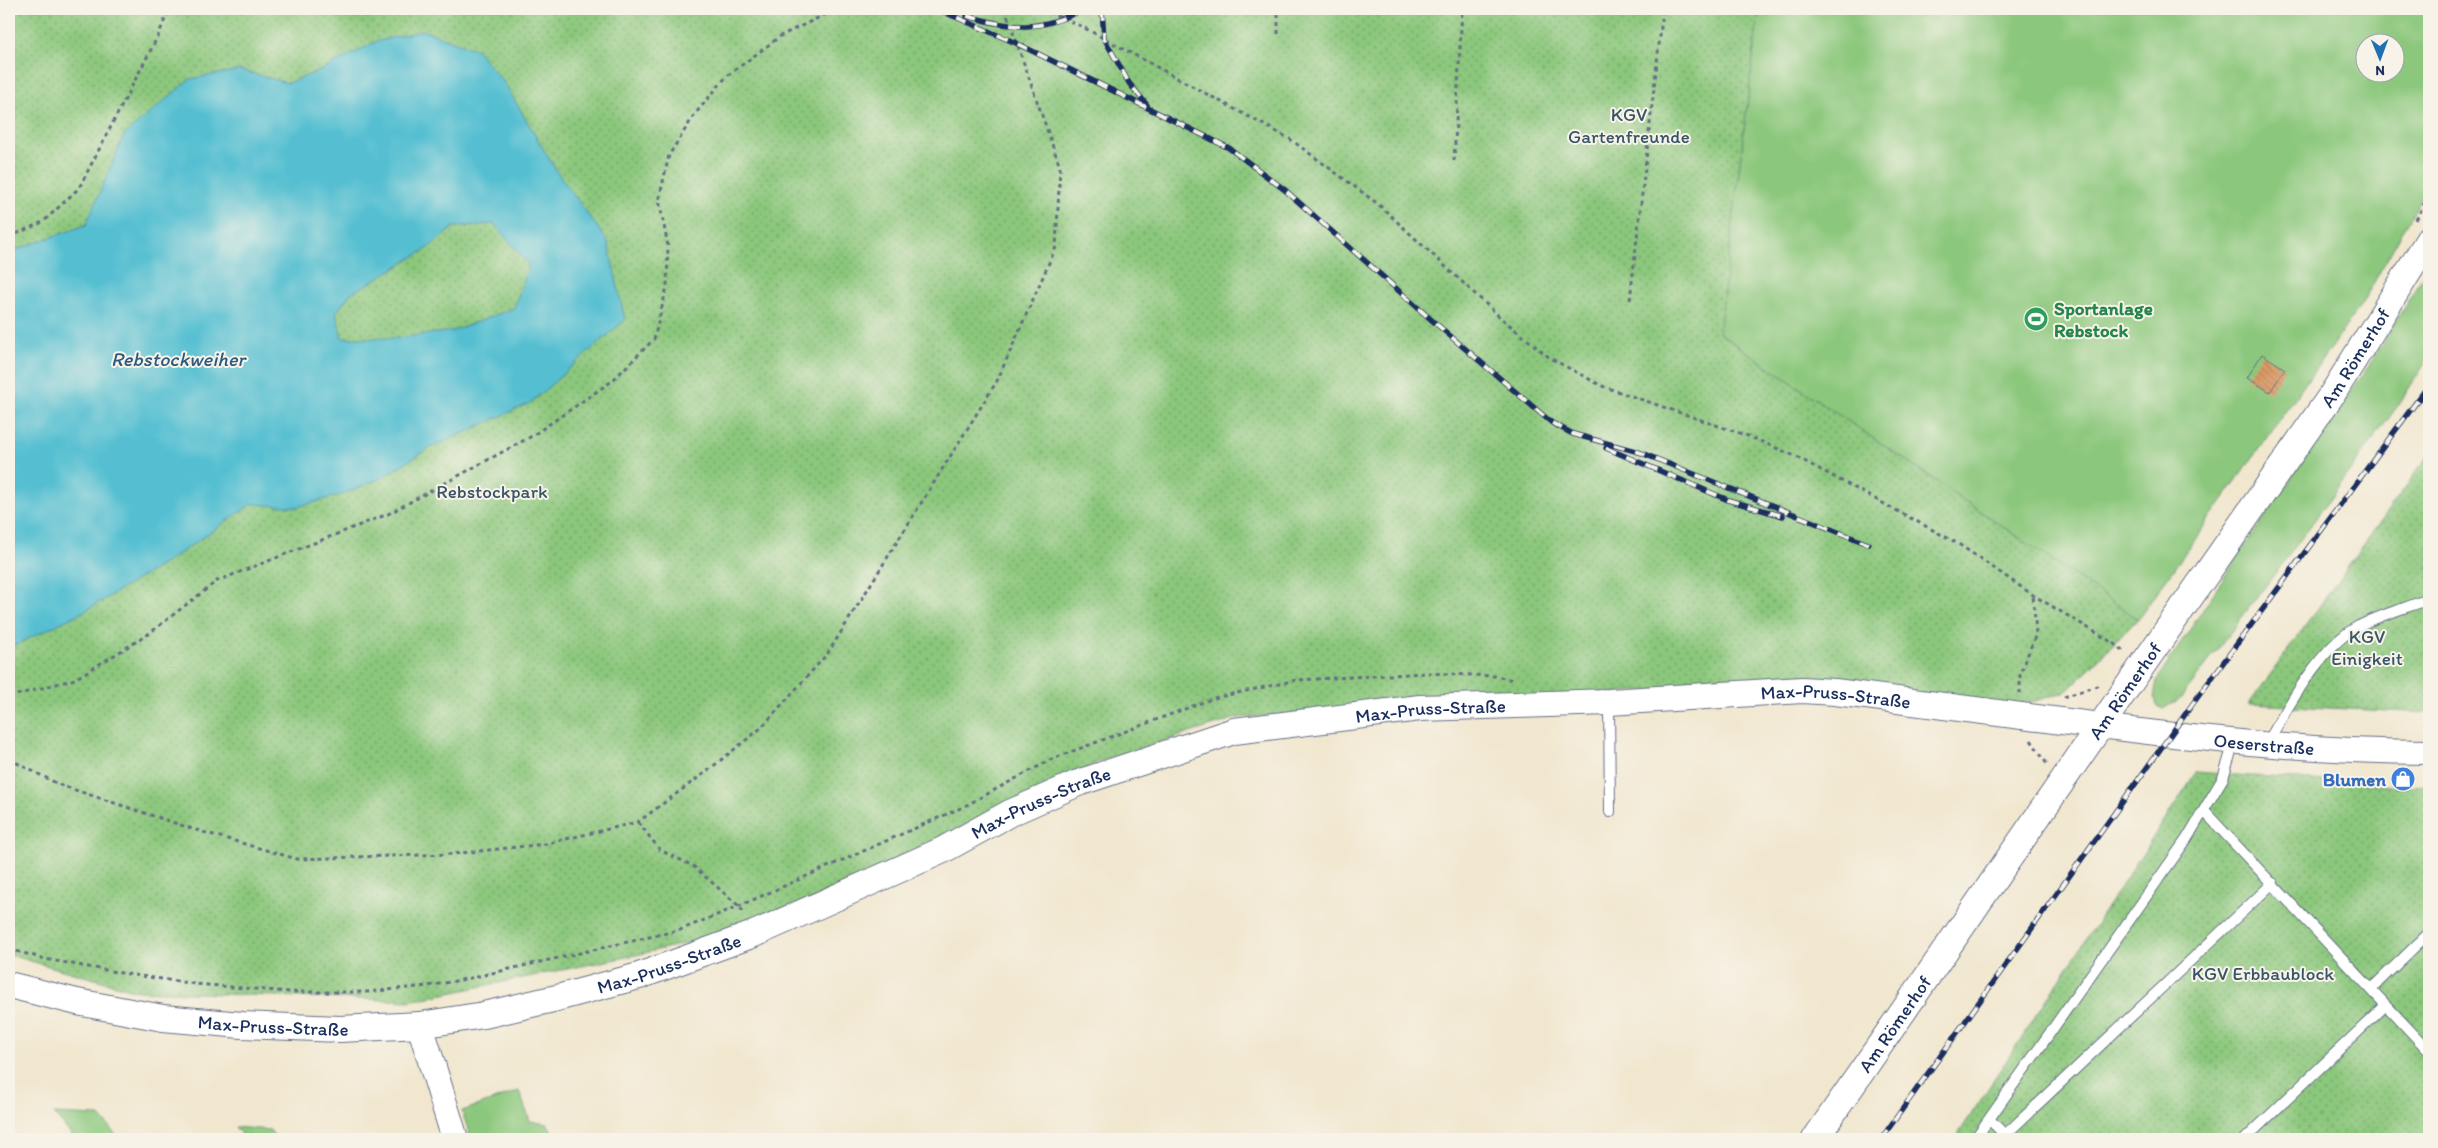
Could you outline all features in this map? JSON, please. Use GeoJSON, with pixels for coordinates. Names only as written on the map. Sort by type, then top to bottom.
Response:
{"type":"FeatureCollection","features":[{"type":"Feature","properties":{"kind":"main road","name":"Am Römerhof"},"geometry":{"type":"LineString","coordinates":[[1815,1139],[2100,726],[2334,393],[2429,239]]}},
{"type":"Feature","properties":{"kind":"main road","name":"Max-Pruss-Straße"},"geometry":{"type":"LineString","coordinates":[[9,984],[77,1002],[173,1019],[242,1025],[340,1029],[420,1025],[484,1014],[557,998],[648,973],[754,934],[942,850],[1010,813],[1078,783],[1234,731],[1420,708],[1609,702],[1802,690],[1835,692],[2020,714],[2100,726]]}},
{"type":"Feature","properties":{"kind":"main road"},"geometry":{"type":"LineString","coordinates":[[420,1025],[455,1139]]}},
{"type":"Feature","properties":{"kind":"street","name":"Oeserstraße"},"geometry":{"type":"LineString","coordinates":[[2100,726],[2234,741],[2365,752],[2429,752]]}},
{"type":"Feature","properties":{"kind":"lane"},"geometry":{"type":"LineString","coordinates":[[2267,744],[2296,692],[2336,643],[2357,627],[2429,599]]}},
{"type":"Feature","properties":{"kind":"lane"},"geometry":{"type":"LineString","coordinates":[[1609,702],[1610,812]]}},
{"type":"Feature","properties":{"kind":"lane"},"geometry":{"type":"LineString","coordinates":[[1975,1139],[2186,840],[2223,778],[2234,741]]}},
{"type":"Feature","properties":{"kind":"lane"},"geometry":{"type":"LineString","coordinates":[[2204,811],[2429,1051]]}},
{"type":"Feature","properties":{"kind":"lane"},"geometry":{"type":"LineString","coordinates":[[1989,1119],[2007,1137],[2273,883]]}},
{"type":"Feature","properties":{"kind":"lane"},"geometry":{"type":"LineString","coordinates":[[2371,989],[2429,933]]}},
{"type":"Feature","properties":{"kind":"lane"},"geometry":{"type":"LineString","coordinates":[[2245,1139],[2386,1005]]}},
{"type":"Feature","properties":{"kind":"path"},"geometry":{"type":"LineString","coordinates":[[9,236],[43,222],[79,188],[159,34],[169,9]]}},
{"type":"Feature","properties":{"kind":"path"},"geometry":{"type":"LineString","coordinates":[[9,697],[75,679],[147,635],[217,581],[388,514],[532,436],[612,381],[654,339],[668,287],[668,246],[659,200],[669,155],[695,114],[727,76],[782,35],[836,9]]}},
{"type":"Feature","properties":{"kind":"path"},"geometry":{"type":"LineString","coordinates":[[9,759],[60,785],[196,830],[298,859],[461,853],[545,844],[638,822],[706,772],[761,728],[828,653],[997,382],[1056,247],[1060,167],[1005,9]]}},
{"type":"Feature","properties":{"kind":"path"},"geometry":{"type":"LineString","coordinates":[[1040,9],[1081,26],[1290,138],[1378,204],[1501,318],[1550,358],[1602,386],[1748,436],[1794,456],[1957,543],[2033,595],[2120,648],[2126,656]]}},
{"type":"Feature","properties":{"kind":"path"},"geometry":{"type":"LineString","coordinates":[[1278,9],[1278,34]]}},
{"type":"Feature","properties":{"kind":"path"},"geometry":{"type":"LineString","coordinates":[[1454,160],[1462,9]]}},
{"type":"Feature","properties":{"kind":"path"},"geometry":{"type":"LineString","coordinates":[[1630,300],[1663,9]]}},
{"type":"Feature","properties":{"kind":"path"},"geometry":{"type":"LineString","coordinates":[[2020,714],[2020,674],[2036,634],[2033,595]]}},
{"type":"Feature","properties":{"kind":"path"},"geometry":{"type":"LineString","coordinates":[[638,822],[660,850],[693,866],[739,906],[748,921]]}},
{"type":"Feature","properties":{"kind":"path"},"geometry":{"type":"LineString","coordinates":[[9,950],[127,974],[196,984],[290,992],[366,992],[428,986],[498,972],[680,930],[739,906]]}},
{"type":"Feature","properties":{"kind":"green space","name":"Rebstockpark"},"geometry":{"type":"Polygon","coordinates":[[[9,9],[1759,9],[1719,333],[2138,619],[2067,691],[2035,701],[2011,705],[1799,680],[1237,718],[1101,761],[753,928],[636,955],[410,1001],[137,991],[9,955],[9,9]]]}},
{"type":"Feature","properties":{"kind":"green space","name":"Sportanlage Rebstock"},"geometry":{"type":"Polygon","coordinates":[[[1759,9],[2429,9],[2429,185],[2361,305],[2138,619],[1719,333],[1759,9]]]}},
{"type":"Feature","properties":{"kind":"green space"},"geometry":{"type":"Polygon","coordinates":[[[2429,266],[2429,357],[2399,404],[2292,551],[2181,698],[2163,709],[2156,705],[2154,698],[2157,680],[2238,556],[2368,367],[2429,266]]]}},
{"type":"Feature","properties":{"kind":"green space","name":"KGV Einigkeit"},"geometry":{"type":"Polygon","coordinates":[[[2429,454],[2429,713],[2249,704],[2429,454]]]}},
{"type":"Feature","properties":{"kind":"green space","name":"KGV Erbbaublock"},"geometry":{"type":"Polygon","coordinates":[[[2196,772],[2413,787],[2429,784],[2429,1139],[1955,1139],[2196,772]]]}},
{"type":"Feature","properties":{"kind":"green space"},"geometry":{"type":"Polygon","coordinates":[[[519,1091],[530,1121],[548,1124],[556,1139],[471,1139],[462,1111],[519,1091]]]}},
{"type":"Feature","properties":{"kind":"green space"},"geometry":{"type":"Polygon","coordinates":[[[54,1114],[100,1116],[119,1139],[75,1139],[54,1114]]]}},
{"type":"Feature","properties":{"kind":"green space"},"geometry":{"type":"Polygon","coordinates":[[[235,1127],[270,1130],[277,1139],[245,1139],[235,1127]]]}},
{"type":"Feature","properties":{"kind":"water","name":"Rebstockweiher"},"geometry":{"type":"Polygon","coordinates":[[[423,30],[477,50],[505,84],[557,172],[608,242],[625,320],[530,403],[428,449],[381,478],[344,494],[297,507],[252,504],[167,562],[83,612],[9,648],[9,252],[86,225],[124,135],[190,79],[240,70],[287,83],[322,70],[375,42],[423,30]],[[494,224],[454,227],[427,249],[350,294],[336,313],[342,338],[397,338],[453,331],[514,308],[529,265],[494,224]]]}},
{"type":"Feature","properties":{"kind":"building"},"geometry":{"type":"Polygon","coordinates":[[[2262,354],[2285,369],[2270,392],[2247,378],[2262,354]]]}},
{"type":"Feature","properties":{"kind":"railway"},"geometry":{"type":"LineString","coordinates":[[937,9],[1016,43],[1229,148],[1285,190],[1552,423],[1573,434],[1639,452],[1868,544]]}},
{"type":"Feature","properties":{"kind":"railway"},"geometry":{"type":"LineString","coordinates":[[967,16],[999,24],[1027,26],[1053,22],[1084,9]]}},
{"type":"Feature","properties":{"kind":"railway"},"geometry":{"type":"LineString","coordinates":[[1102,9],[1104,38],[1129,83],[1147,105]]}},
{"type":"Feature","properties":{"kind":"railway"},"geometry":{"type":"LineString","coordinates":[[1881,1139],[2194,702],[2429,385]]}},
{"type":"Feature","properties":{"kind":"railway"},"geometry":{"type":"LineString","coordinates":[[1606,448],[1728,500],[1783,516]]}},
{"type":"Feature","properties":{"kind":"place","name":"Sportanlage Rebstock"},"geometry":{"type":"Point","coordinates":[2036,319]}},
{"type":"Feature","properties":{"kind":"place","name":"Blumen"},"geometry":{"type":"Point","coordinates":[2403,779]}},
{"type":"Feature","properties":{"kind":"park label","name":"KGV Gartenfreunde"},"geometry":{"type":"Point","coordinates":[1629,125]}}]}
